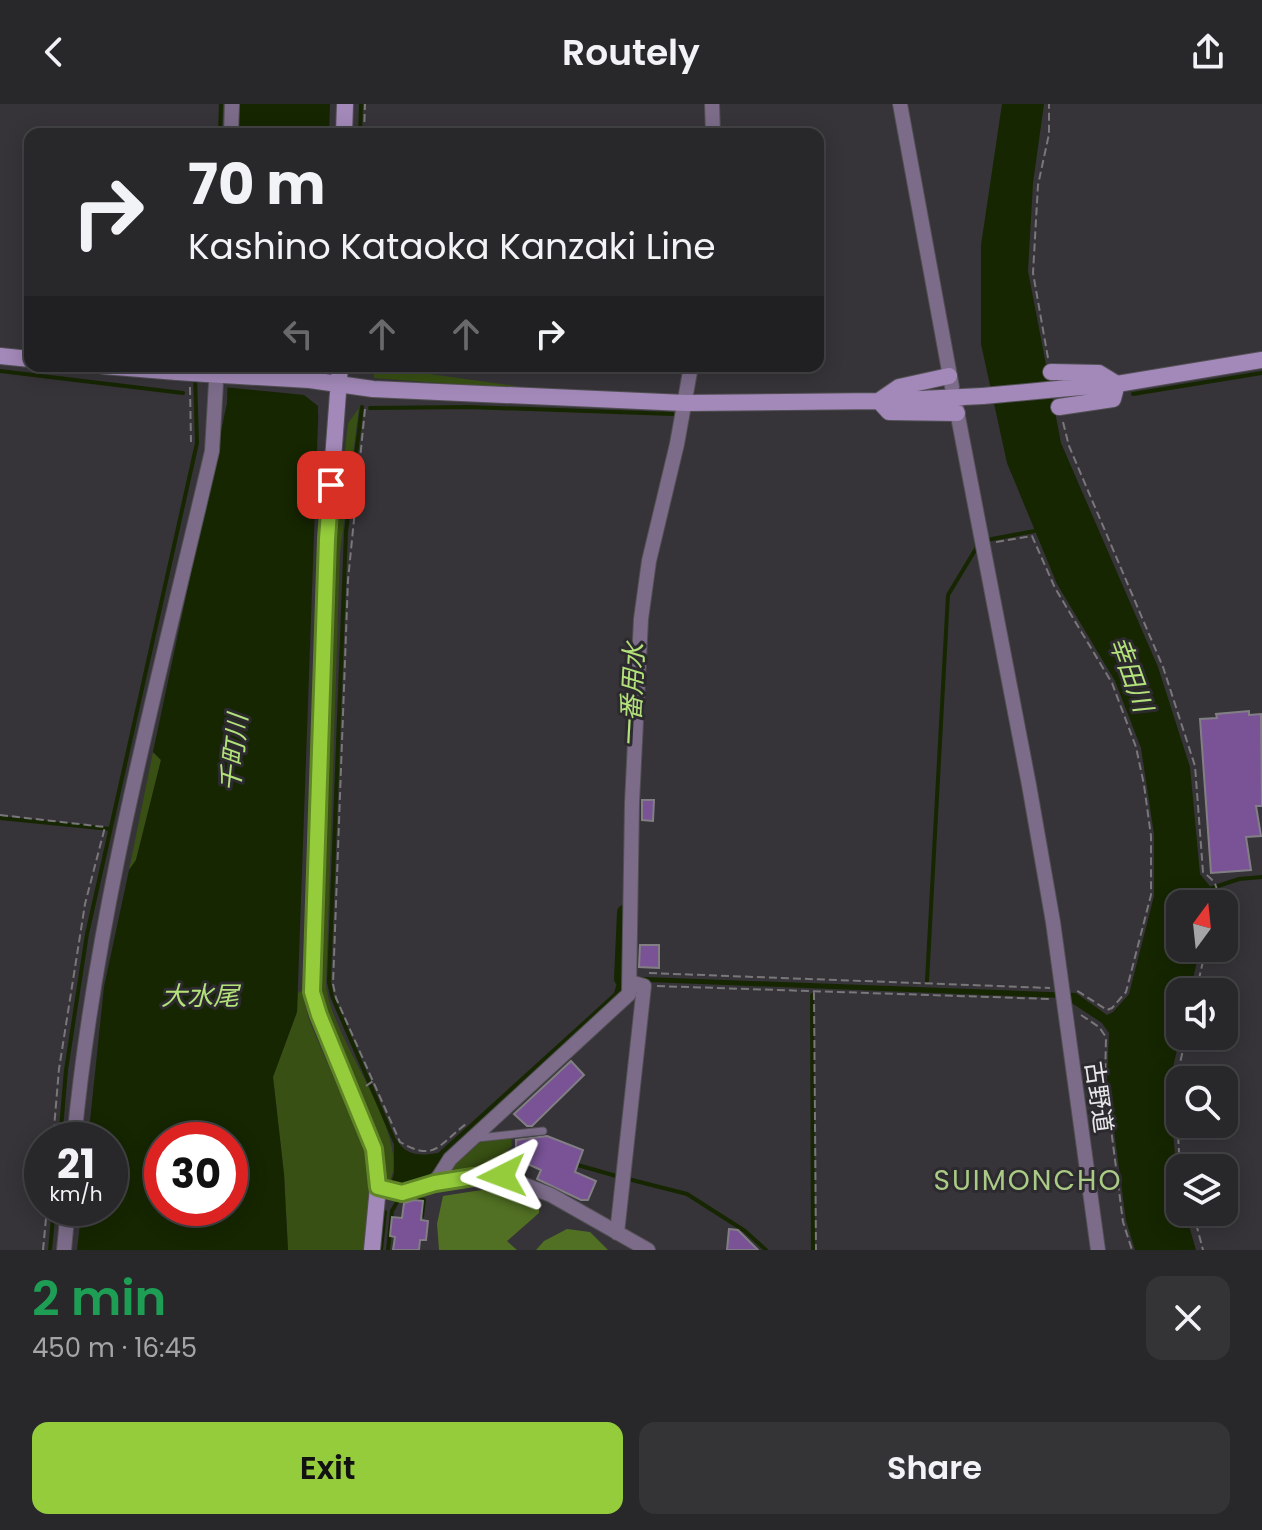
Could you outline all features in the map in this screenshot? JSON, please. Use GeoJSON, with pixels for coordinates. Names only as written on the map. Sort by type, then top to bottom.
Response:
{"type":"FeatureCollection","features":[{"type":"Feature","properties":{"kind":"street"},"geometry":{"type":"LineString","coordinates":[[231,128],[232,104]]}},
{"type":"Feature","properties":{"kind":"street"},"geometry":{"type":"LineString","coordinates":[[712,104],[713,128]]}},
{"type":"Feature","properties":{"kind":"street"},"geometry":{"type":"LineString","coordinates":[[879,401],[899,387],[950,381],[900,104]]}},
{"type":"Feature","properties":{"kind":"street"},"geometry":{"type":"LineString","coordinates":[[348,128],[358,110]]}},
{"type":"Feature","properties":{"kind":"street"},"geometry":{"type":"LineString","coordinates":[[0,356],[24,358]]}},
{"type":"Feature","properties":{"kind":"street"},"geometry":{"type":"LineString","coordinates":[[76,1122],[97,959],[212,451],[205,373],[373,389],[685,403],[879,401],[983,396],[1117,384],[1262,360]]}},
{"type":"Feature","properties":{"kind":"street"},"geometry":{"type":"LineString","coordinates":[[337,372],[332,383],[312,992],[389,1191],[372,1250]]}},
{"type":"Feature","properties":{"kind":"street"},"geometry":{"type":"LineString","coordinates":[[617,1233],[624,1179],[637,979],[632,803],[641,619],[649,561],[690,372]]}},
{"type":"Feature","properties":{"kind":"street"},"geometry":{"type":"LineString","coordinates":[[1051,372],[1099,373],[1117,384]]}},
{"type":"Feature","properties":{"kind":"street"},"geometry":{"type":"LineString","coordinates":[[1059,407],[1113,399],[1117,384]]}},
{"type":"Feature","properties":{"kind":"street"},"geometry":{"type":"LineString","coordinates":[[879,401],[889,412],[956,410]]}},
{"type":"Feature","properties":{"kind":"street","name":"古野道"},"geometry":{"type":"LineString","coordinates":[[956,410],[1053,922],[1098,1250]]}},
{"type":"Feature","properties":{"kind":"street"},"geometry":{"type":"LineString","coordinates":[[435,1183],[450,1159],[629,994],[637,979]]}},
{"type":"Feature","properties":{"kind":"street"},"geometry":{"type":"LineString","coordinates":[[389,1191],[473,1177],[502,1176],[551,1195],[648,1250]]}},
{"type":"Feature","properties":{"kind":"street"},"geometry":{"type":"LineString","coordinates":[[64,1250],[66,1226]]}},
{"type":"Feature","properties":{"kind":"lane"},"geometry":{"type":"LineString","coordinates":[[472,1139],[543,1131]]}},
{"type":"Feature","properties":{"kind":"path"},"geometry":{"type":"LineString","coordinates":[[358,110],[365,104]]}},
{"type":"Feature","properties":{"kind":"path"},"geometry":{"type":"LineString","coordinates":[[1049,104],[1049,134],[1038,185],[1033,273],[1051,372]]}},
{"type":"Feature","properties":{"kind":"path"},"geometry":{"type":"LineString","coordinates":[[191,442],[205,373]]}},
{"type":"Feature","properties":{"kind":"path"},"geometry":{"type":"LineString","coordinates":[[1059,407],[1069,446],[1163,667],[1195,766],[1203,872],[1217,882],[1218,890]]}},
{"type":"Feature","properties":{"kind":"path"},"geometry":{"type":"LineString","coordinates":[[365,409],[345,580],[330,962],[336,998],[370,1083],[400,1142],[420,1153],[432,1151],[440,1148],[470,1121]]}},
{"type":"Feature","properties":{"kind":"path"},"geometry":{"type":"LineString","coordinates":[[352,458],[358,458]]}},
{"type":"Feature","properties":{"kind":"path"},"geometry":{"type":"LineString","coordinates":[[345,512],[352,513]]}},
{"type":"Feature","properties":{"kind":"path"},"geometry":{"type":"LineString","coordinates":[[637,979],[814,992],[1063,996],[1077,990],[1107,1010],[1126,992],[1151,895],[1151,836],[1136,747],[1112,683],[1055,588],[1032,536],[983,544]]}},
{"type":"Feature","properties":{"kind":"path"},"geometry":{"type":"LineString","coordinates":[[336,702],[342,702]]}},
{"type":"Feature","properties":{"kind":"path"},"geometry":{"type":"LineString","coordinates":[[0,815],[105,829],[85,904],[59,1069],[55,1122]]}},
{"type":"Feature","properties":{"kind":"path"},"geometry":{"type":"LineString","coordinates":[[637,979],[1063,996],[1099,1027],[1106,1037],[1105,1082],[1123,1222],[1132,1250]]}},
{"type":"Feature","properties":{"kind":"path"},"geometry":{"type":"LineString","coordinates":[[814,992],[816,1250]]}},
{"type":"Feature","properties":{"kind":"path"},"geometry":{"type":"LineString","coordinates":[[1179,1154],[1175,1086],[1183,1050]]}},
{"type":"Feature","properties":{"kind":"path"},"geometry":{"type":"LineString","coordinates":[[43,1250],[45,1226]]}},
{"type":"Feature","properties":{"kind":"path"},"geometry":{"type":"LineString","coordinates":[[1197,1226],[1203,1250]]}},
{"type":"Feature","properties":{"kind":"shaded area"},"geometry":{"type":"Polygon","coordinates":[[[374,372],[416,372],[516,386],[516,389],[374,378],[374,372]]]}},
{"type":"Feature","properties":{"kind":"shaded area"},"geometry":{"type":"Polygon","coordinates":[[[359,408],[340,552],[326,986],[341,1033],[381,1113],[390,1138],[394,1161],[390,1181],[385,1176],[378,1136],[325,1017],[319,992],[334,553],[348,423],[359,408]]]}},
{"type":"Feature","properties":{"kind":"shaded area"},"geometry":{"type":"Polygon","coordinates":[[[153,752],[161,760],[136,860],[129,870],[153,752]]]}},
{"type":"Feature","properties":{"kind":"shaded area"},"geometry":{"type":"Polygon","coordinates":[[[302,991],[309,1020],[368,1158],[373,1191],[367,1250],[288,1250],[284,1174],[273,1077],[297,1012],[298,993],[302,991]]]}},
{"type":"Feature","properties":{"kind":"shaded area"},"geometry":{"type":"Polygon","coordinates":[[[511,1137],[512,1146],[506,1152],[502,1173],[447,1177],[456,1156],[470,1145],[511,1137]]]}},
{"type":"Feature","properties":{"kind":"green space"},"geometry":{"type":"Polygon","coordinates":[[[513,1185],[539,1203],[539,1213],[507,1241],[517,1250],[439,1250],[437,1224],[443,1196],[513,1185]]]}},
{"type":"Feature","properties":{"kind":"green space"},"geometry":{"type":"Polygon","coordinates":[[[567,1229],[590,1232],[608,1250],[536,1250],[544,1241],[567,1229]]]}},
{"type":"Feature","properties":{"kind":"water"},"geometry":{"type":"Polygon","coordinates":[[[239,104],[330,104],[329,128],[238,128],[239,104]]]}},
{"type":"Feature","properties":{"kind":"water","name":"幸田川"},"geometry":{"type":"Polygon","coordinates":[[[1002,104],[1044,104],[1033,183],[1028,271],[1061,443],[1158,667],[1190,767],[1200,874],[1213,890],[1166,890],[1166,962],[1197,962],[1193,978],[1166,978],[1166,1050],[1177,1050],[1173,1066],[1166,1066],[1166,1138],[1174,1138],[1175,1154],[1166,1154],[1166,1226],[1189,1226],[1196,1250],[1135,1250],[1126,1221],[1107,1079],[1109,1033],[1102,1023],[1064,998],[624,981],[621,996],[431,1173],[418,1181],[402,1185],[399,1196],[388,1193],[394,1173],[394,1140],[414,1154],[438,1153],[614,993],[619,976],[1076,993],[1107,1015],[1129,994],[1154,896],[1154,834],[1141,748],[1115,681],[1057,584],[1007,463],[981,344],[981,245],[1002,104]]]}},
{"type":"Feature","properties":{"kind":"water","name":"大水尾"},"geometry":{"type":"Polygon","coordinates":[[[228,372],[320,372],[297,1012],[273,1077],[284,1174],[288,1250],[77,1250],[80,1226],[128,1226],[128,1122],[90,1122],[104,987],[129,870],[136,860],[161,760],[153,752],[227,403],[228,372]]]}},
{"type":"Feature","properties":{"kind":"pier"},"geometry":{"type":"Polygon","coordinates":[[[224,372],[324,372],[322,414],[318,414],[318,406],[304,395],[223,387],[224,372]]]}},
{"type":"Feature","properties":{"kind":"building"},"geometry":{"type":"Polygon","coordinates":[[[1249,711],[1249,715],[1261,714],[1262,806],[1256,806],[1261,836],[1246,837],[1251,870],[1211,873],[1200,719],[1249,711]]]}},
{"type":"Feature","properties":{"kind":"building"},"geometry":{"type":"Polygon","coordinates":[[[642,800],[654,800],[653,821],[642,820],[642,800]]]}},
{"type":"Feature","properties":{"kind":"building"},"geometry":{"type":"Polygon","coordinates":[[[640,945],[659,945],[659,968],[639,967],[640,945]]]}},
{"type":"Feature","properties":{"kind":"building"},"geometry":{"type":"Polygon","coordinates":[[[571,1061],[584,1075],[532,1126],[527,1126],[514,1114],[571,1061]]]}},
{"type":"Feature","properties":{"kind":"building"},"geometry":{"type":"Polygon","coordinates":[[[547,1136],[583,1150],[575,1172],[596,1181],[588,1200],[581,1200],[537,1179],[541,1170],[521,1161],[519,1168],[505,1166],[507,1153],[516,1155],[516,1140],[547,1136]]]}},
{"type":"Feature","properties":{"kind":"building"},"geometry":{"type":"Polygon","coordinates":[[[423,1201],[421,1220],[428,1221],[426,1240],[420,1240],[419,1250],[393,1250],[395,1237],[390,1236],[392,1217],[402,1218],[404,1203],[423,1201]]]}},
{"type":"Feature","properties":{"kind":"building"},"geometry":{"type":"Polygon","coordinates":[[[729,1229],[738,1230],[758,1250],[727,1250],[729,1229]]]}},
{"type":"Feature","properties":{"kind":"waterway"},"geometry":{"type":"LineString","coordinates":[[220,128],[221,104]]}},
{"type":"Feature","properties":{"kind":"waterway"},"geometry":{"type":"LineString","coordinates":[[360,128],[361,104]]}},
{"type":"Feature","properties":{"kind":"waterway"},"geometry":{"type":"LineString","coordinates":[[0,371],[183,393]]}},
{"type":"Feature","properties":{"kind":"waterway"},"geometry":{"type":"LineString","coordinates":[[1133,394],[1262,373]]}},
{"type":"Feature","properties":{"kind":"waterway"},"geometry":{"type":"LineString","coordinates":[[62,1122],[66,1070],[87,934],[197,443],[195,376]]}},
{"type":"Feature","properties":{"kind":"waterway"},"geometry":{"type":"LineString","coordinates":[[362,407],[346,532],[329,982],[332,996],[395,1142]]}},
{"type":"Feature","properties":{"kind":"waterway"},"geometry":{"type":"LineString","coordinates":[[370,408],[468,407],[673,414]]}},
{"type":"Feature","properties":{"kind":"waterway"},"geometry":{"type":"LineString","coordinates":[[987,540],[1040,530]]}},
{"type":"Feature","properties":{"kind":"waterway"},"geometry":{"type":"LineString","coordinates":[[927,981],[948,595],[977,547],[976,543]]}},
{"type":"Feature","properties":{"kind":"waterway"},"geometry":{"type":"LineString","coordinates":[[0,818],[110,829]]}},
{"type":"Feature","properties":{"kind":"waterway"},"geometry":{"type":"LineString","coordinates":[[1212,888],[1239,879],[1262,877]]}},
{"type":"Feature","properties":{"kind":"waterway","name":"一番用水"},"geometry":{"type":"LineString","coordinates":[[621,979],[624,912]]}},
{"type":"Feature","properties":{"kind":"waterway"},"geometry":{"type":"LineString","coordinates":[[812,995],[813,1250]]}},
{"type":"Feature","properties":{"kind":"waterway"},"geometry":{"type":"LineString","coordinates":[[574,1164],[620,1177]]}},
{"type":"Feature","properties":{"kind":"waterway"},"geometry":{"type":"LineString","coordinates":[[628,1179],[687,1194],[745,1231],[766,1250]]}},
{"type":"Feature","properties":{"kind":"waterway"},"geometry":{"type":"LineString","coordinates":[[388,1250],[392,1211],[400,1197],[424,1200],[422,1216]]}},
{"type":"Feature","properties":{"kind":"waterway"},"geometry":{"type":"LineString","coordinates":[[381,1250],[385,1212]]}},
{"type":"Feature","properties":{"kind":"waterway"},"geometry":{"type":"LineString","coordinates":[[50,1250],[52,1226]]}},
{"type":"Feature","properties":{"kind":"district","name":"SUIMONCHO"},"geometry":{"type":"Point","coordinates":[1028,1180]}},
{"type":"Feature","properties":{"kind":"route"},"geometry":{"type":"LineString","coordinates":[[331,485],[312,992],[368,1131],[378,1171],[378,1187],[402,1193],[435,1183],[502,1176]]}},
{"type":"Feature","properties":{"kind":"water label","name":"千町川"},"geometry":{"type":"Point","coordinates":[234,753]}}]}
